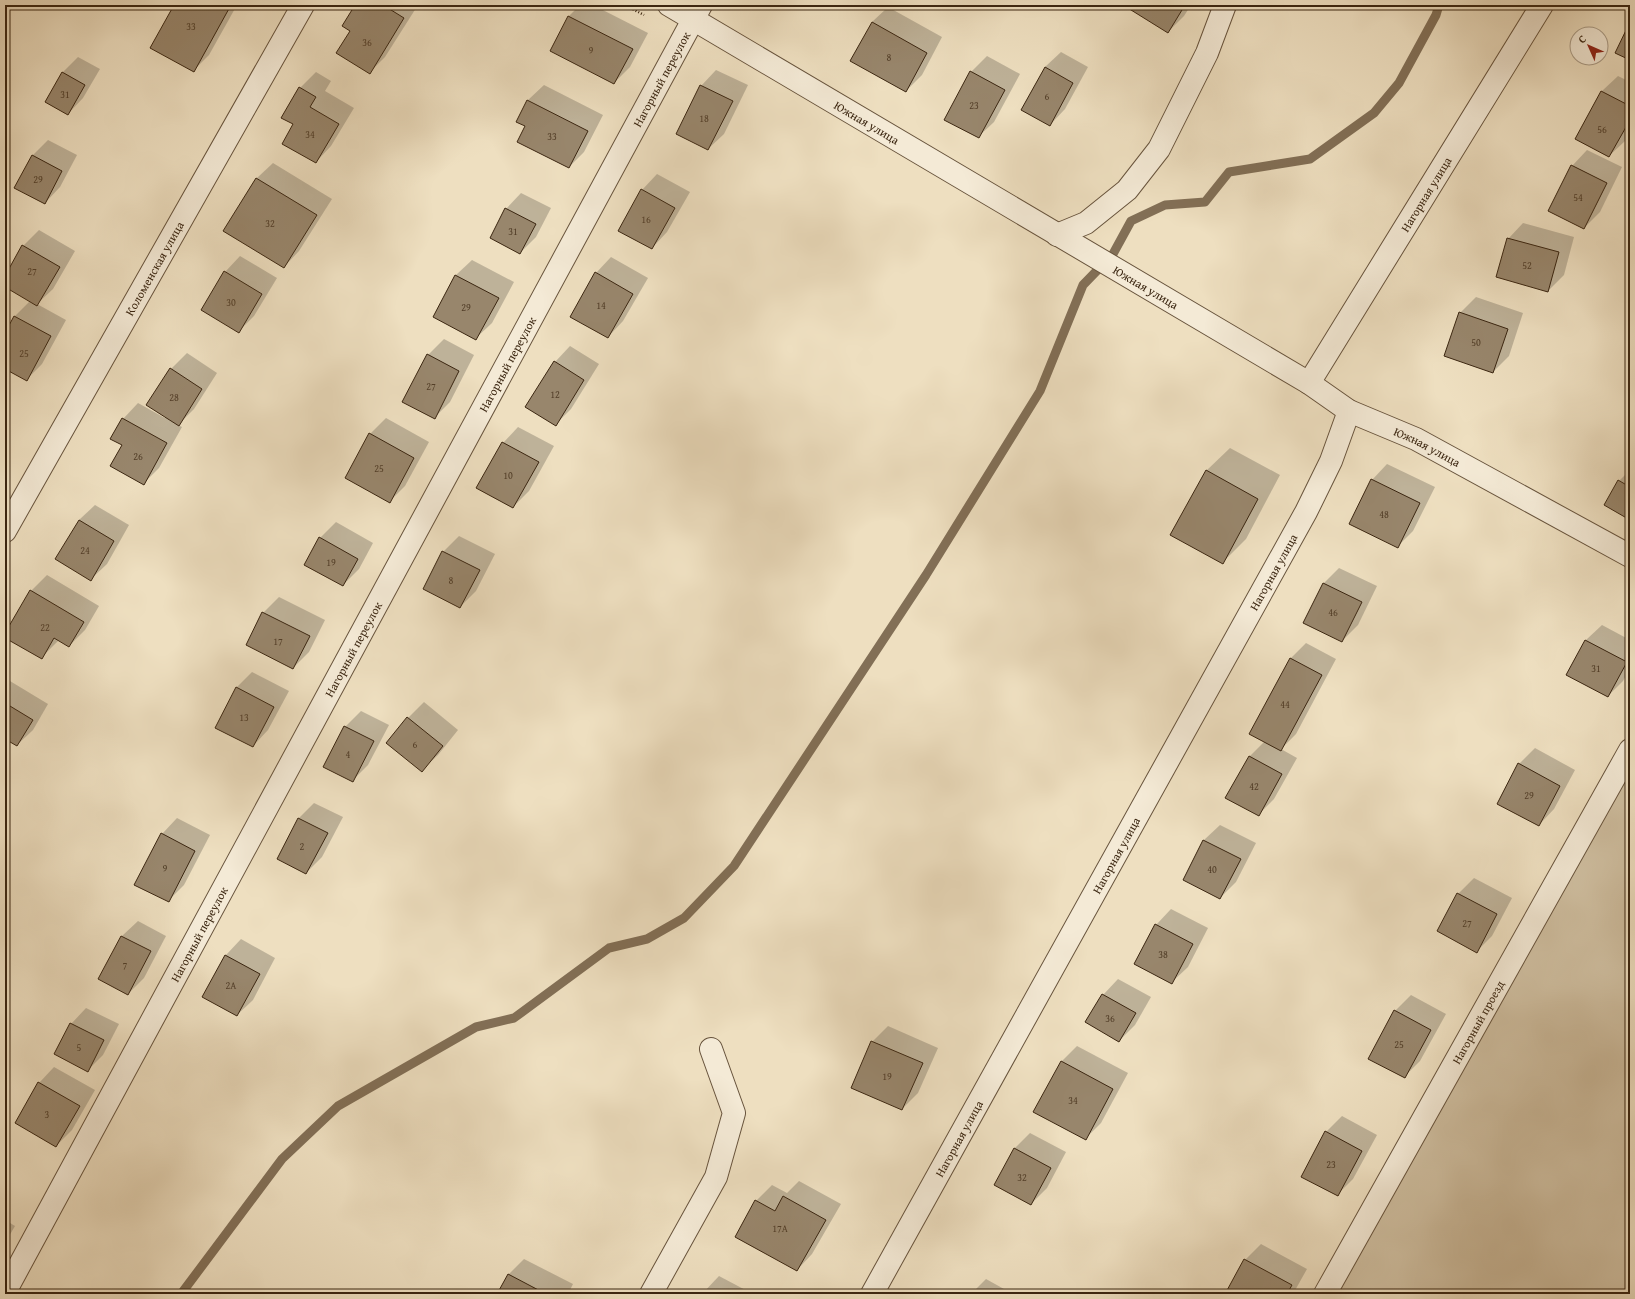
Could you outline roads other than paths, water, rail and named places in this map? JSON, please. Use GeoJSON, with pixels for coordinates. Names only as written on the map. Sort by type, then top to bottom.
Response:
{"type":"FeatureCollection","features":[{"type":"Feature","properties":{"kind":"street","name":"Коломенская улица"},"geometry":{"type":"LineString","coordinates":[[5,531],[303,5]]}},
{"type":"Feature","properties":{"kind":"street","name":"Южная улица"},"geometry":{"type":"LineString","coordinates":[[669,5],[697,12],[1057,235],[1309,383],[1349,411],[1416,439],[1630,556]]}},
{"type":"Feature","properties":{"kind":"street"},"geometry":{"type":"LineString","coordinates":[[1057,235],[1086,223],[1127,190],[1159,149],[1207,53],[1225,5]]}},
{"type":"Feature","properties":{"kind":"street","name":"Нагорная улица"},"geometry":{"type":"LineString","coordinates":[[1309,383],[1542,5]]}},
{"type":"Feature","properties":{"kind":"street","name":"Нагорный переулок"},"geometry":{"type":"LineString","coordinates":[[5,1292],[697,12]]}},
{"type":"Feature","properties":{"kind":"street","name":"Нагорная улица"},"geometry":{"type":"LineString","coordinates":[[872,1294],[1306,512],[1331,461],[1349,411]]}},
{"type":"Feature","properties":{"kind":"street","name":"Нагорный проезд"},"geometry":{"type":"LineString","coordinates":[[1325,1294],[1630,750]]}},
{"type":"Feature","properties":{"kind":"street"},"geometry":{"type":"LineString","coordinates":[[651,1294],[716,1177],[734,1114],[712,1049]]}},
{"type":"Feature","properties":{"kind":"waterway"},"geometry":{"type":"LineString","coordinates":[[181,1294],[282,1159],[338,1106],[476,1027],[514,1018],[609,948],[647,939],[684,918],[734,866],[926,575],[1040,391],[1083,285],[1113,254],[1131,221],[1165,205],[1205,202],[1229,172],[1310,159],[1374,113],[1399,83],[1436,15],[1439,5]]}}]}
